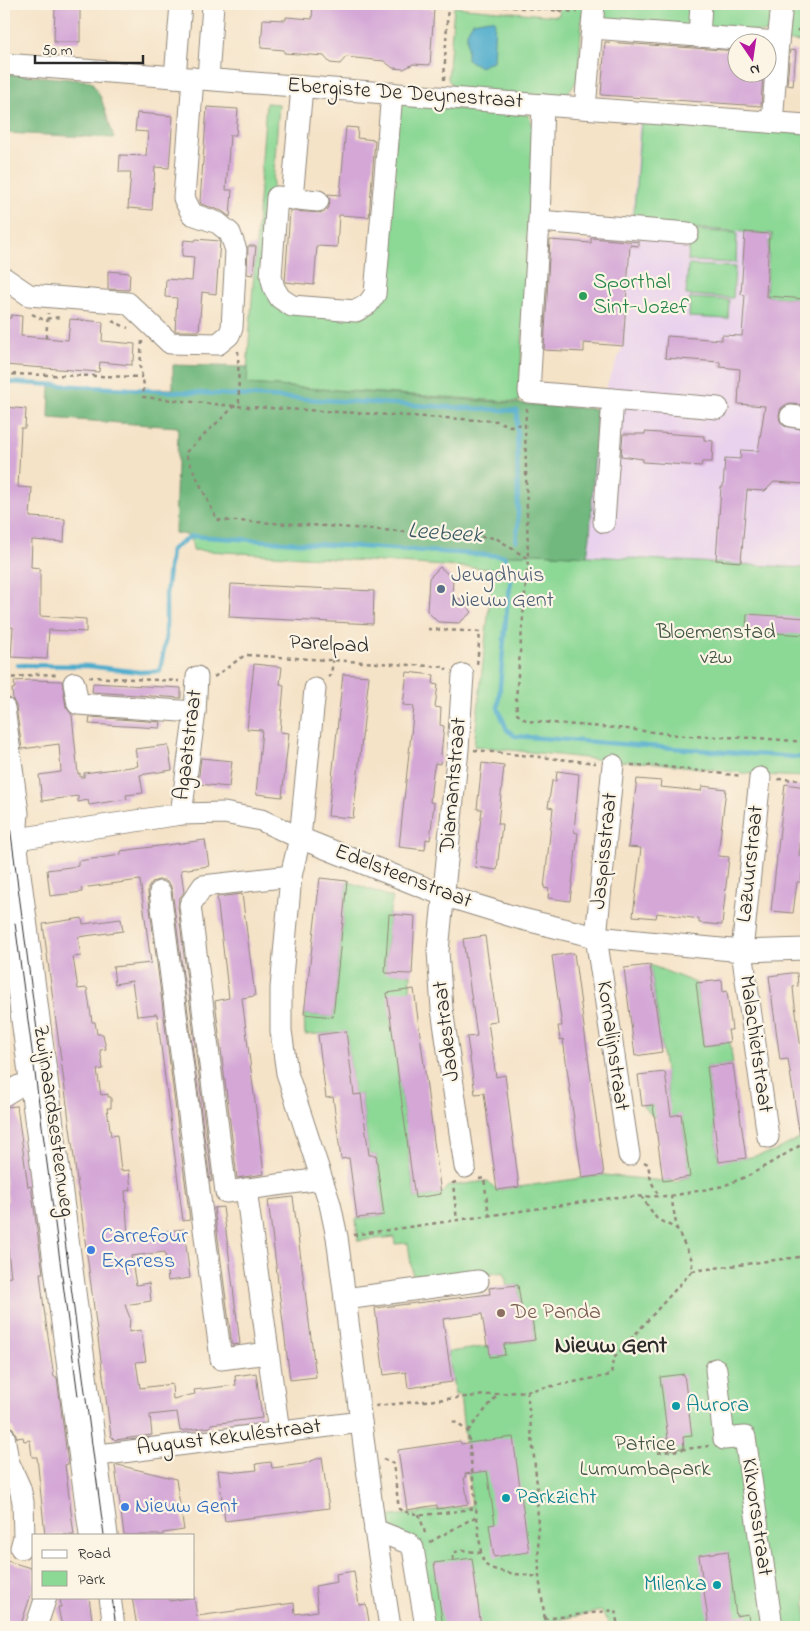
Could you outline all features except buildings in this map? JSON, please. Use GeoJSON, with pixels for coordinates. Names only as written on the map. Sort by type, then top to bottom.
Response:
{"type":"FeatureCollection","features":[{"type":"Feature","properties":{"kind":"street"},"geometry":{"type":"LineString","coordinates":[[181,4],[192,78]]}},
{"type":"Feature","properties":{"kind":"street"},"geometry":{"type":"LineString","coordinates":[[4,278],[29,295],[128,303],[170,344],[218,344],[229,335],[232,328],[236,250],[230,233],[218,223],[192,214],[184,198],[192,78],[212,4]]}},
{"type":"Feature","properties":{"kind":"street"},"geometry":{"type":"LineString","coordinates":[[699,37],[702,4]]}},
{"type":"Feature","properties":{"kind":"street"},"geometry":{"type":"LineString","coordinates":[[778,42],[782,4]]}},
{"type":"Feature","properties":{"kind":"street"},"geometry":{"type":"LineString","coordinates":[[585,108],[593,15],[699,37],[728,39]]}},
{"type":"Feature","properties":{"kind":"street","name":"Ebergiste De Deynestraat"},"geometry":{"type":"LineString","coordinates":[[4,64],[806,125]]}},
{"type":"Feature","properties":{"kind":"street"},"geometry":{"type":"LineString","coordinates":[[773,111],[775,82]]}},
{"type":"Feature","properties":{"kind":"street"},"geometry":{"type":"LineString","coordinates":[[292,199],[302,86]]}},
{"type":"Feature","properties":{"kind":"street"},"geometry":{"type":"LineString","coordinates":[[318,201],[277,197],[271,276],[274,288],[280,298],[292,306],[356,311],[368,304],[375,294],[392,93]]}},
{"type":"Feature","properties":{"kind":"street"},"geometry":{"type":"LineString","coordinates":[[543,105],[539,221],[529,392],[718,408]]}},
{"type":"Feature","properties":{"kind":"street"},"geometry":{"type":"LineString","coordinates":[[539,221],[688,233]]}},
{"type":"Feature","properties":{"kind":"street"},"geometry":{"type":"LineString","coordinates":[[604,522],[613,399]]}},
{"type":"Feature","properties":{"kind":"street","name":"Diamantstraat"},"geometry":{"type":"LineString","coordinates":[[443,895],[458,749],[463,675]]}},
{"type":"Feature","properties":{"kind":"street"},"geometry":{"type":"LineString","coordinates":[[73,680],[78,704],[194,712]]}},
{"type":"Feature","properties":{"kind":"street","name":"Agaatstraat"},"geometry":{"type":"LineString","coordinates":[[181,814],[197,681]]}},
{"type":"Feature","properties":{"kind":"street"},"geometry":{"type":"LineString","coordinates":[[315,689],[300,838],[291,876],[281,988],[281,1031],[287,1073],[330,1204],[337,1237],[364,1451],[390,1627]]}},
{"type":"Feature","properties":{"kind":"street","name":"Zwijnaardsesteenweg"},"geometry":{"type":"LineString","coordinates":[[4,708],[18,813],[9,840],[88,1456],[90,1534]]}},
{"type":"Feature","properties":{"kind":"street","name":"Jaspisstraat"},"geometry":{"type":"LineString","coordinates":[[596,937],[613,765]]}},
{"type":"Feature","properties":{"kind":"street","name":"Lazuurstraat"},"geometry":{"type":"LineString","coordinates":[[742,951],[760,778]]}},
{"type":"Feature","properties":{"kind":"street"},"geometry":{"type":"LineString","coordinates":[[4,809],[21,923],[102,1534]]}},
{"type":"Feature","properties":{"kind":"street","name":"Edelsteenstraat"},"geometry":{"type":"LineString","coordinates":[[9,840],[181,814],[224,813],[261,820],[300,838],[443,895],[518,918],[596,937],[742,951],[806,949]]}},
{"type":"Feature","properties":{"kind":"street"},"geometry":{"type":"LineString","coordinates":[[9,840],[14,904],[98,1534]]}},
{"type":"Feature","properties":{"kind":"street"},"geometry":{"type":"LineString","coordinates":[[279,1432],[268,1354],[236,1190],[190,905],[203,886],[291,876]]}},
{"type":"Feature","properties":{"kind":"street","name":"Zwijnaardsesteenweg"},"geometry":{"type":"LineString","coordinates":[[4,883],[9,972],[30,1084],[88,1456],[107,1534]]}},
{"type":"Feature","properties":{"kind":"street"},"geometry":{"type":"LineString","coordinates":[[160,892],[221,1358],[268,1354]]}},
{"type":"Feature","properties":{"kind":"street","name":"Jadestraat"},"geometry":{"type":"LineString","coordinates":[[443,895],[438,950],[442,1009],[467,1176]]}},
{"type":"Feature","properties":{"kind":"street","name":"Kornalijnstraat"},"geometry":{"type":"LineString","coordinates":[[596,937],[629,1155]]}},
{"type":"Feature","properties":{"kind":"street","name":"Malachietstraat"},"geometry":{"type":"LineString","coordinates":[[742,951],[768,1137]]}},
{"type":"Feature","properties":{"kind":"street"},"geometry":{"type":"LineString","coordinates":[[4,1095],[19,1086],[30,1084]]}},
{"type":"Feature","properties":{"kind":"street"},"geometry":{"type":"LineString","coordinates":[[200,1195],[321,1179]]}},
{"type":"Feature","properties":{"kind":"street"},"geometry":{"type":"LineString","coordinates":[[345,1298],[478,1281]]}},
{"type":"Feature","properties":{"kind":"street","name":"Kikvorsstraat"},"geometry":{"type":"LineString","coordinates":[[716,1370],[724,1439],[745,1437],[772,1627]]}},
{"type":"Feature","properties":{"kind":"street","name":"August Kekuléstraat"},"geometry":{"type":"LineString","coordinates":[[88,1456],[279,1432],[360,1415]]}},
{"type":"Feature","properties":{"kind":"street"},"geometry":{"type":"LineString","coordinates":[[4,1436],[8,1461],[20,1488],[23,1502],[24,1538],[20,1547]]}},
{"type":"Feature","properties":{"kind":"street"},"geometry":{"type":"LineString","coordinates":[[375,1530],[408,1543],[413,1548],[426,1627]]}},
{"type":"Feature","properties":{"kind":"street"},"geometry":{"type":"LineString","coordinates":[[36,1627],[46,1598]]}},
{"type":"Feature","properties":{"kind":"street"},"geometry":{"type":"LineString","coordinates":[[98,1598],[102,1627]]}},
{"type":"Feature","properties":{"kind":"street"},"geometry":{"type":"LineString","coordinates":[[106,1598],[110,1627]]}},
{"type":"Feature","properties":{"kind":"street"},"geometry":{"type":"LineString","coordinates":[[110,1598],[114,1627]]}},
{"type":"Feature","properties":{"kind":"street"},"geometry":{"type":"LineString","coordinates":[[116,1598],[120,1627]]}},
{"type":"Feature","properties":{"kind":"path"},"geometry":{"type":"LineString","coordinates":[[442,97],[448,4]]}},
{"type":"Feature","properties":{"kind":"path"},"geometry":{"type":"LineString","coordinates":[[472,4],[593,15]]}},
{"type":"Feature","properties":{"kind":"path"},"geometry":{"type":"LineString","coordinates":[[558,4],[558,11]]}},
{"type":"Feature","properties":{"kind":"path"},"geometry":{"type":"LineString","coordinates":[[46,338],[49,297]]}},
{"type":"Feature","properties":{"kind":"path"},"geometry":{"type":"LineString","coordinates":[[26,311],[42,319],[67,316]]}},
{"type":"Feature","properties":{"kind":"path"},"geometry":{"type":"LineString","coordinates":[[104,319],[112,320],[129,329]]}},
{"type":"Feature","properties":{"kind":"path"},"geometry":{"type":"LineString","coordinates":[[229,335],[238,348],[239,402],[185,453],[217,520],[350,527],[496,538],[528,559]]}},
{"type":"Feature","properties":{"kind":"path"},"geometry":{"type":"LineString","coordinates":[[140,336],[142,348],[140,367],[144,385],[143,398],[234,406],[498,421],[512,426],[525,424],[528,559],[516,699],[517,714],[527,721],[628,729],[686,736],[758,738],[806,742]]}},
{"type":"Feature","properties":{"kind":"path"},"geometry":{"type":"LineString","coordinates":[[4,374],[142,377]]}},
{"type":"Feature","properties":{"kind":"path"},"geometry":{"type":"LineString","coordinates":[[428,629],[480,632],[477,676],[463,675]]}},
{"type":"Feature","properties":{"kind":"path","name":"Parelpad"},"geometry":{"type":"LineString","coordinates":[[197,681],[210,680],[245,655],[446,667],[447,674],[463,675]]}},
{"type":"Feature","properties":{"kind":"path"},"geometry":{"type":"LineString","coordinates":[[4,679],[38,674],[73,680],[176,680]]}},
{"type":"Feature","properties":{"kind":"path"},"geometry":{"type":"LineString","coordinates":[[337,1237],[618,1197],[671,1196],[723,1186],[750,1175],[806,1142]]}},
{"type":"Feature","properties":{"kind":"path"},"geometry":{"type":"LineString","coordinates":[[629,1155],[648,1164],[651,1181],[658,1195]]}},
{"type":"Feature","properties":{"kind":"path"},"geometry":{"type":"LineString","coordinates":[[457,1221],[453,1183],[467,1176],[484,1178],[489,1216]]}},
{"type":"Feature","properties":{"kind":"path"},"geometry":{"type":"LineString","coordinates":[[641,1196],[657,1219],[677,1228]]}},
{"type":"Feature","properties":{"kind":"path"},"geometry":{"type":"LineString","coordinates":[[671,1196],[677,1228],[692,1260],[692,1272]]}},
{"type":"Feature","properties":{"kind":"path"},"geometry":{"type":"LineString","coordinates":[[360,1415],[527,1391],[611,1375],[613,1359],[692,1272],[806,1256]]}},
{"type":"Feature","properties":{"kind":"path"},"geometry":{"type":"LineString","coordinates":[[527,1391],[537,1485],[539,1577],[546,1627]]}},
{"type":"Feature","properties":{"kind":"path"},"geometry":{"type":"LineString","coordinates":[[498,1394],[468,1431],[481,1553],[484,1563],[490,1568],[539,1577]]}},
{"type":"Feature","properties":{"kind":"path"},"geometry":{"type":"LineString","coordinates":[[453,1420],[468,1431]]}},
{"type":"Feature","properties":{"kind":"path"},"geometry":{"type":"LineString","coordinates":[[663,1439],[654,1440],[656,1453],[712,1445],[724,1439]]}},
{"type":"Feature","properties":{"kind":"path"},"geometry":{"type":"LineString","coordinates":[[364,1451],[393,1463],[399,1509],[404,1512],[433,1513],[476,1508]]}},
{"type":"Feature","properties":{"kind":"path"},"geometry":{"type":"LineString","coordinates":[[428,1543],[478,1515]]}},
{"type":"Feature","properties":{"kind":"path"},"geometry":{"type":"LineString","coordinates":[[453,1560],[453,1553],[462,1550],[481,1553]]}},
{"type":"Feature","properties":{"kind":"path"},"geometry":{"type":"LineString","coordinates":[[544,1619],[615,1610],[618,1627]]}},
{"type":"Feature","properties":{"kind":"shaded area"},"geometry":{"type":"Polygon","coordinates":[[[640,107],[806,120],[806,568],[587,556],[590,537],[597,409],[623,346],[640,107]]]}},
{"type":"Feature","properties":{"kind":"green space"},"geometry":{"type":"Polygon","coordinates":[[[560,4],[587,4],[582,17],[578,80],[564,97],[455,89],[448,79],[454,7],[556,16],[559,15],[560,4]]]}},
{"type":"Feature","properties":{"kind":"green space"},"geometry":{"type":"Polygon","coordinates":[[[602,4],[695,4],[694,28],[600,24],[602,4]]]}},
{"type":"Feature","properties":{"kind":"green space"},"geometry":{"type":"Polygon","coordinates":[[[706,4],[778,8],[775,32],[708,32],[706,4]]]}},
{"type":"Feature","properties":{"kind":"green space"},"geometry":{"type":"Polygon","coordinates":[[[787,4],[806,5],[806,42],[784,41],[787,4]]]}},
{"type":"Feature","properties":{"kind":"green space"},"geometry":{"type":"Polygon","coordinates":[[[4,73],[91,81],[101,98],[114,138],[4,133],[4,73]]]}},
{"type":"Feature","properties":{"kind":"green space"},"geometry":{"type":"Polygon","coordinates":[[[266,103],[279,104],[266,276],[276,302],[371,309],[400,104],[528,115],[534,127],[519,402],[246,384],[266,103]]]}},
{"type":"Feature","properties":{"kind":"green space"},"geometry":{"type":"Polygon","coordinates":[[[641,120],[806,133],[806,299],[766,296],[769,241],[772,241],[772,234],[633,224],[641,120]]]}},
{"type":"Feature","properties":{"kind":"green space"},"geometry":{"type":"Polygon","coordinates":[[[690,230],[737,233],[736,263],[688,261],[690,230]]]}},
{"type":"Feature","properties":{"kind":"green space"},"geometry":{"type":"Polygon","coordinates":[[[688,265],[735,267],[733,298],[686,295],[688,265]]]}},
{"type":"Feature","properties":{"kind":"green space"},"geometry":{"type":"Polygon","coordinates":[[[690,298],[729,300],[728,319],[689,317],[690,298]]]}},
{"type":"Feature","properties":{"kind":"green space"},"geometry":{"type":"Polygon","coordinates":[[[173,365],[248,367],[247,384],[597,409],[590,537],[587,556],[536,553],[504,556],[191,536],[175,533],[178,427],[49,418],[50,386],[173,389],[173,365]]]}},
{"type":"Feature","properties":{"kind":"green space","name":"Bloemenstad vzw"},"geometry":{"type":"Polygon","coordinates":[[[191,536],[504,556],[536,553],[806,568],[806,777],[760,775],[658,763],[613,761],[474,746],[493,569],[193,550],[191,536]]]}},
{"type":"Feature","properties":{"kind":"green space","name":"Patrice Lumumbapark"},"geometry":{"type":"Polygon","coordinates":[[[347,881],[393,898],[389,914],[385,972],[411,974],[410,990],[420,1063],[397,1066],[405,1124],[430,1136],[407,1140],[415,1198],[441,1194],[448,1186],[488,1181],[497,1190],[604,1175],[663,1181],[672,1180],[673,1182],[690,1177],[681,1115],[655,1118],[642,1106],[669,1103],[661,1041],[632,1031],[659,1027],[650,965],[696,983],[704,1046],[730,1042],[733,1064],[707,1067],[719,1161],[773,1152],[806,1135],[806,1627],[611,1627],[601,1611],[538,1624],[538,1627],[431,1627],[420,1547],[378,1518],[472,1506],[460,1394],[455,1395],[448,1352],[535,1340],[531,1311],[522,1312],[518,1285],[507,1286],[504,1272],[414,1285],[408,1243],[395,1244],[394,1237],[358,1241],[356,1219],[384,1215],[376,1155],[369,1155],[361,1094],[354,1095],[346,1032],[305,1035],[304,1014],[333,1017],[347,881]]]}},
{"type":"Feature","properties":{"kind":"water"},"geometry":{"type":"Polygon","coordinates":[[[489,19],[495,20],[493,61],[480,67],[467,59],[467,32],[473,22],[489,19]]]}},
{"type":"Feature","properties":{"kind":"waterway"},"geometry":{"type":"LineString","coordinates":[[4,382],[517,411],[518,527],[516,541]]}},
{"type":"Feature","properties":{"kind":"waterway","name":"Leebeek"},"geometry":{"type":"LineString","coordinates":[[18,665],[88,666],[140,672],[160,671],[166,637],[166,595],[171,550],[191,536],[504,556],[512,573],[507,606],[498,708],[507,730],[515,736],[806,758]]}},
{"type":"Feature","properties":{"kind":"tram line"},"geometry":{"type":"LineString","coordinates":[[4,781],[104,1534]]}},
{"type":"Feature","properties":{"kind":"tram line"},"geometry":{"type":"LineString","coordinates":[[15,923],[78,1396]]}},
{"type":"Feature","properties":{"kind":"tram line"},"geometry":{"type":"LineString","coordinates":[[112,1598],[116,1627]]}},
{"type":"Feature","properties":{"kind":"place","name":"Sporthal Sint-Jozef"},"geometry":{"type":"Point","coordinates":[583,296]}},
{"type":"Feature","properties":{"kind":"place","name":"Jeugdhuis Nieuw Gent"},"geometry":{"type":"Point","coordinates":[441,589]}},
{"type":"Feature","properties":{"kind":"place","name":"Carrefour Express"},"geometry":{"type":"Point","coordinates":[91,1250]}},
{"type":"Feature","properties":{"kind":"place","name":"De Panda"},"geometry":{"type":"Point","coordinates":[501,1313]}},
{"type":"Feature","properties":{"kind":"place","name":"Aurora"},"geometry":{"type":"Point","coordinates":[676,1406]}},
{"type":"Feature","properties":{"kind":"place","name":"Parkzicht"},"geometry":{"type":"Point","coordinates":[506,1498]}},
{"type":"Feature","properties":{"kind":"place","name":"Nieuw Gent"},"geometry":{"type":"Point","coordinates":[125,1507]}},
{"type":"Feature","properties":{"kind":"place","name":"Milenka"},"geometry":{"type":"Point","coordinates":[717,1585]}},
{"type":"Feature","properties":{"kind":"district","name":"Nieuw Gent"},"geometry":{"type":"Point","coordinates":[611,1346]}}]}
